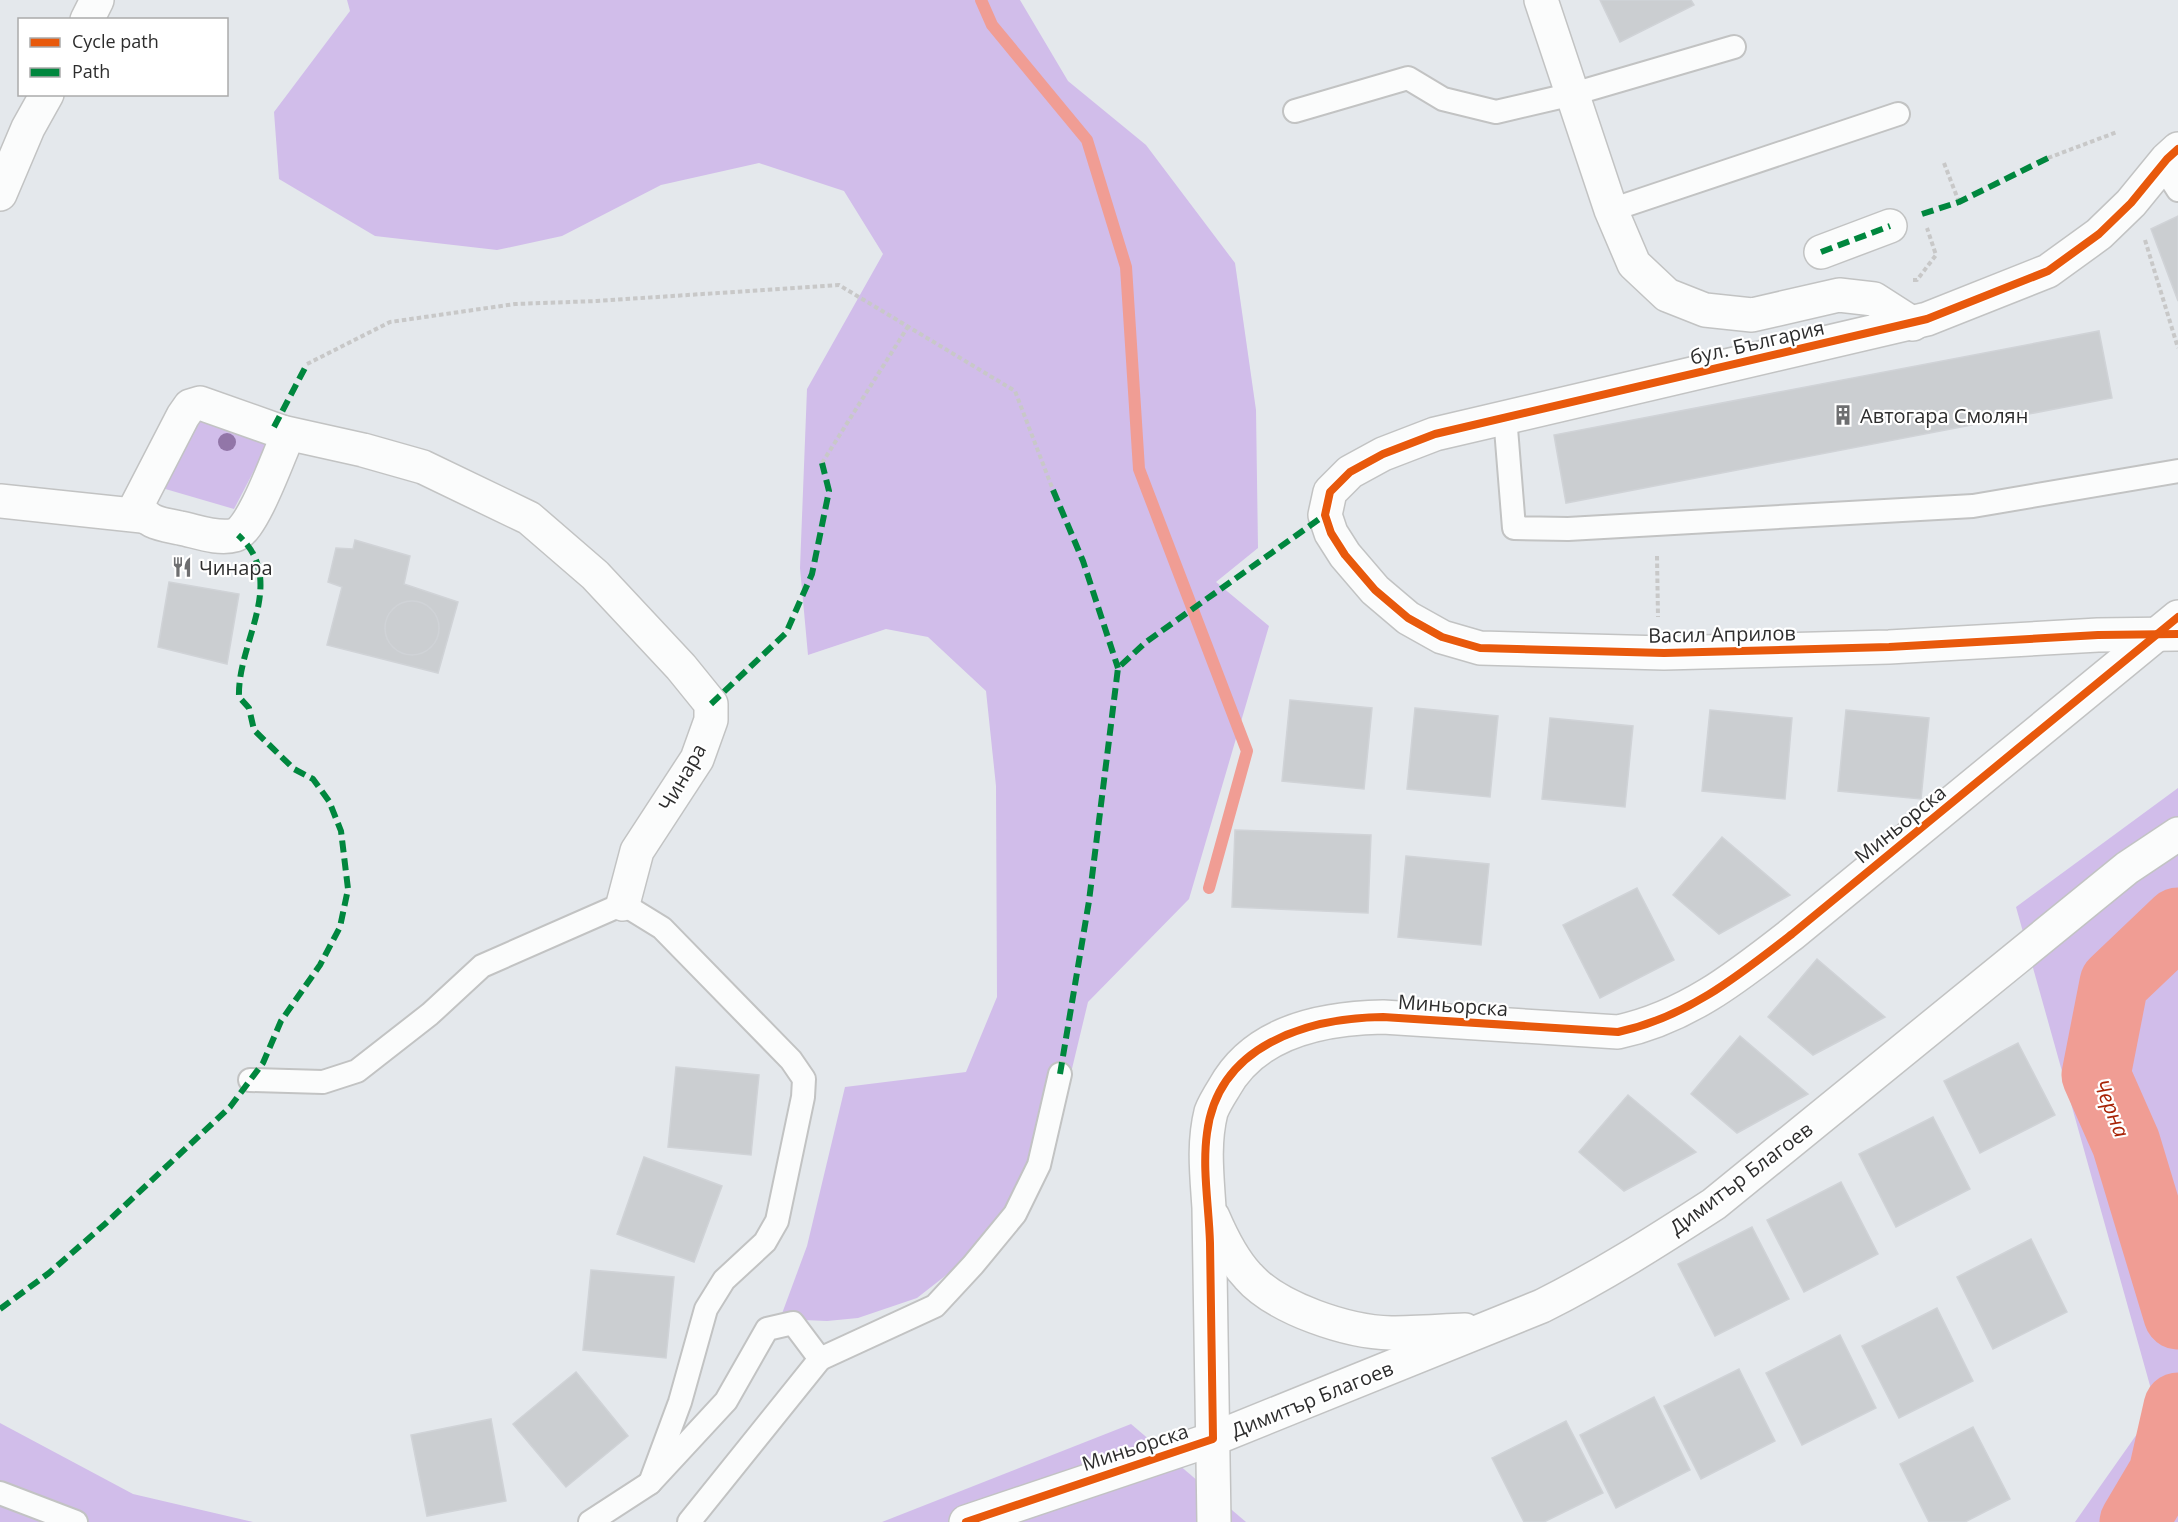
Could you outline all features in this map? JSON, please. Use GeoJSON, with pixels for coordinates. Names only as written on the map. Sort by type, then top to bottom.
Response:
{"type":"FeatureCollection","features":[{"type":"Feature","properties":{"kind":"street"},"geometry":{"type":"LineString","coordinates":[[88,18],[97,0]]}},
{"type":"Feature","properties":{"kind":"street"},"geometry":{"type":"LineString","coordinates":[[1541,0],[1611,210],[1634,264],[1667,296],[1695,306],[1752,315],[1839,295],[1874,299],[1913,324]]}},
{"type":"Feature","properties":{"kind":"street"},"geometry":{"type":"LineString","coordinates":[[0,194],[28,128],[45,96]]}},
{"type":"Feature","properties":{"kind":"street","name":"бул. България"},"geometry":{"type":"LineString","coordinates":[[1325,515],[1330,492],[1350,472],[1383,454],[1435,434],[1505,416],[1913,324],[2048,271],[2099,234],[2132,203],[2172,154]]}},
{"type":"Feature","properties":{"kind":"street"},"geometry":{"type":"LineString","coordinates":[[1821,252],[1890,226]]}},
{"type":"Feature","properties":{"kind":"street"},"geometry":{"type":"LineString","coordinates":[[0,501],[142,516],[154,522],[225,537],[238,535],[249,521],[285,442],[282,432],[200,403],[190,406],[137,505],[142,516]]}},
{"type":"Feature","properties":{"kind":"street","name":"Чинара"},"geometry":{"type":"LineString","coordinates":[[282,432],[363,450],[423,467],[529,518],[595,575],[681,667],[711,704],[711,720],[698,759],[637,851],[623,904]]}},
{"type":"Feature","properties":{"kind":"street","name":"Васил Априлов"},"geometry":{"type":"LineString","coordinates":[[1325,515],[1331,532],[1345,555],[1375,590],[1400,611],[1442,637],[1480,648],[1664,654],[1889,647],[2171,629]]}},
{"type":"Feature","properties":{"kind":"street","name":"Миньорска"},"geometry":{"type":"LineString","coordinates":[[966,1522],[1213,1439],[1209,1208],[1205,1161],[1212,1109],[1231,1075],[1251,1055],[1280,1036],[1316,1023],[1352,1017],[1618,1032],[1650,1025],[1682,1011],[1783,940],[2171,629]]}},
{"type":"Feature","properties":{"kind":"street","name":"Димитър Благоев"},"geometry":{"type":"LineString","coordinates":[[1213,1439],[1487,1329],[1586,1284],[1714,1204],[2127,868],[2178,834]]}},
{"type":"Feature","properties":{"kind":"street"},"geometry":{"type":"LineString","coordinates":[[1209,1208],[1230,1252],[1249,1278],[1278,1299],[1317,1317],[1358,1328],[1389,1333],[1487,1329]]}},
{"type":"Feature","properties":{"kind":"street"},"geometry":{"type":"LineString","coordinates":[[1213,1439],[1214,1522]]}},
{"type":"Feature","properties":{"kind":"lane"},"geometry":{"type":"LineString","coordinates":[[1295,111],[1408,78],[1443,99],[1496,112],[1573,94],[1734,47]]}},
{"type":"Feature","properties":{"kind":"lane"},"geometry":{"type":"LineString","coordinates":[[1611,210],[1898,114]]}},
{"type":"Feature","properties":{"kind":"lane"},"geometry":{"type":"LineString","coordinates":[[2172,154],[2169,176],[2178,190]]}},
{"type":"Feature","properties":{"kind":"lane"},"geometry":{"type":"LineString","coordinates":[[1505,416],[1514,528],[1656,524],[1973,506],[2178,471]]}},
{"type":"Feature","properties":{"kind":"lane"},"geometry":{"type":"LineString","coordinates":[[250,1080],[323,1082],[357,1071],[430,1014],[482,966],[623,904],[662,928],[791,1060],[804,1079],[803,1097],[777,1221],[765,1242],[724,1280],[706,1309],[680,1402],[650,1483]]}},
{"type":"Feature","properties":{"kind":"lane"},"geometry":{"type":"LineString","coordinates":[[689,1522],[820,1359],[935,1306],[1015,1214],[1039,1166],[1060,1074]]}},
{"type":"Feature","properties":{"kind":"lane"},"geometry":{"type":"LineString","coordinates":[[590,1522],[650,1483],[726,1401],[767,1329],[793,1323],[820,1359]]}},
{"type":"Feature","properties":{"kind":"lane"},"geometry":{"type":"LineString","coordinates":[[0,1493],[76,1522]]}},
{"type":"Feature","properties":{"kind":"path"},"geometry":{"type":"LineString","coordinates":[[2048,158],[2117,132]]}},
{"type":"Feature","properties":{"kind":"path"},"geometry":{"type":"LineString","coordinates":[[1944,164],[1959,202]]}},
{"type":"Feature","properties":{"kind":"path"},"geometry":{"type":"LineString","coordinates":[[2132,203],[2178,348]]}},
{"type":"Feature","properties":{"kind":"path"},"geometry":{"type":"LineString","coordinates":[[307,364],[390,322],[515,304],[597,301],[839,285],[1015,391],[1053,490]]}},
{"type":"Feature","properties":{"kind":"path"},"geometry":{"type":"LineString","coordinates":[[822,463],[909,326]]}},
{"type":"Feature","properties":{"kind":"path"},"geometry":{"type":"LineString","coordinates":[[1656,524],[1658,621]]}},
{"type":"Feature","properties":{"kind":"shaded area"},"geometry":{"type":"Polygon","coordinates":[[[347,0],[1020,0],[1068,81],[1146,145],[1235,263],[1256,410],[1258,548],[1216,582],[1269,626],[1189,899],[1088,1002],[1052,1152],[977,1251],[917,1298],[858,1318],[827,1321],[780,1319],[807,1246],[845,1087],[966,1072],[997,997],[996,786],[986,691],[928,637],[886,629],[808,655],[800,568],[807,389],[883,254],[844,191],[759,163],[661,185],[562,236],[497,250],[375,236],[279,179],[274,112],[350,11],[347,0]]]}},
{"type":"Feature","properties":{"kind":"shaded area"},"geometry":{"type":"Polygon","coordinates":[[[204,413],[271,438],[234,509],[162,488],[204,413]]]}},
{"type":"Feature","properties":{"kind":"shaded area"},"geometry":{"type":"Polygon","coordinates":[[[2178,788],[2178,1522],[2075,1522],[2156,1407],[2016,907],[2178,788]]]}},
{"type":"Feature","properties":{"kind":"shaded area"},"geometry":{"type":"Polygon","coordinates":[[[0,1423],[133,1494],[253,1522],[0,1522],[0,1423]]]}},
{"type":"Feature","properties":{"kind":"shaded area"},"geometry":{"type":"Polygon","coordinates":[[[1131,1424],[1246,1522],[882,1522],[1131,1424]]]}},
{"type":"Feature","properties":{"kind":"building"},"geometry":{"type":"Polygon","coordinates":[[[1600,0],[1691,0],[1694,5],[1620,42],[1600,0]]]}},
{"type":"Feature","properties":{"kind":"building"},"geometry":{"type":"Polygon","coordinates":[[[2178,216],[2178,301],[2151,229],[2178,216]]]}},
{"type":"Feature","properties":{"kind":"building","name":"Автогара Смолян"},"geometry":{"type":"Polygon","coordinates":[[[2099,331],[2112,398],[1566,503],[1554,435],[2099,331]]]}},
{"type":"Feature","properties":{"kind":"building"},"geometry":{"type":"Polygon","coordinates":[[[355,540],[410,556],[404,584],[458,602],[438,673],[327,645],[342,587],[328,582],[336,548],[353,549],[355,540]]]}},
{"type":"Feature","properties":{"kind":"building"},"geometry":{"type":"Polygon","coordinates":[[[169,582],[239,594],[227,664],[158,647],[169,582]]]}},
{"type":"Feature","properties":{"kind":"building"},"geometry":{"type":"Polygon","coordinates":[[[407,601],[417,601],[427,605],[435,613],[439,628],[435,643],[427,651],[417,655],[407,655],[397,651],[389,643],[385,633],[385,623],[389,613],[397,605],[407,601]]]}},
{"type":"Feature","properties":{"kind":"building"},"geometry":{"type":"Polygon","coordinates":[[[1290,700],[1372,708],[1364,789],[1282,781],[1290,700]]]}},
{"type":"Feature","properties":{"kind":"building"},"geometry":{"type":"Polygon","coordinates":[[[1415,708],[1498,716],[1490,797],[1407,789],[1415,708]]]}},
{"type":"Feature","properties":{"kind":"building"},"geometry":{"type":"Polygon","coordinates":[[[1710,710],[1792,718],[1785,799],[1702,791],[1710,710]]]}},
{"type":"Feature","properties":{"kind":"building"},"geometry":{"type":"Polygon","coordinates":[[[1846,710],[1929,718],[1921,799],[1838,791],[1846,710]]]}},
{"type":"Feature","properties":{"kind":"building"},"geometry":{"type":"Polygon","coordinates":[[[1550,718],[1633,726],[1625,807],[1542,799],[1550,718]]]}},
{"type":"Feature","properties":{"kind":"building"},"geometry":{"type":"Polygon","coordinates":[[[1235,830],[1371,835],[1368,913],[1232,907],[1235,830]]]}},
{"type":"Feature","properties":{"kind":"building"},"geometry":{"type":"Polygon","coordinates":[[[1722,837],[1790,895],[1719,934],[1673,895],[1722,837]]]}},
{"type":"Feature","properties":{"kind":"building"},"geometry":{"type":"Polygon","coordinates":[[[1406,856],[1489,864],[1481,945],[1398,937],[1406,856]]]}},
{"type":"Feature","properties":{"kind":"building"},"geometry":{"type":"Polygon","coordinates":[[[1637,888],[1674,960],[1600,998],[1563,925],[1637,888]]]}},
{"type":"Feature","properties":{"kind":"building"},"geometry":{"type":"Polygon","coordinates":[[[1817,959],[1885,1017],[1813,1055],[1768,1017],[1817,959]]]}},
{"type":"Feature","properties":{"kind":"building"},"geometry":{"type":"Polygon","coordinates":[[[1740,1036],[1808,1094],[1737,1133],[1691,1094],[1740,1036]]]}},
{"type":"Feature","properties":{"kind":"building"},"geometry":{"type":"Polygon","coordinates":[[[2018,1043],[2055,1115],[1980,1153],[1944,1081],[2018,1043]]]}},
{"type":"Feature","properties":{"kind":"building"},"geometry":{"type":"Polygon","coordinates":[[[676,1067],[759,1075],[751,1155],[668,1147],[676,1067]]]}},
{"type":"Feature","properties":{"kind":"building"},"geometry":{"type":"Polygon","coordinates":[[[1628,1095],[1696,1152],[1624,1191],[1579,1152],[1628,1095]]]}},
{"type":"Feature","properties":{"kind":"building"},"geometry":{"type":"Polygon","coordinates":[[[1933,1117],[1970,1189],[1896,1227],[1859,1154],[1933,1117]]]}},
{"type":"Feature","properties":{"kind":"building"},"geometry":{"type":"Polygon","coordinates":[[[644,1157],[722,1186],[694,1262],[617,1234],[644,1157]]]}},
{"type":"Feature","properties":{"kind":"building"},"geometry":{"type":"Polygon","coordinates":[[[1841,1182],[1878,1254],[1804,1292],[1767,1220],[1841,1182]]]}},
{"type":"Feature","properties":{"kind":"building"},"geometry":{"type":"Polygon","coordinates":[[[1752,1227],[1789,1299],[1715,1336],[1678,1264],[1752,1227]]]}},
{"type":"Feature","properties":{"kind":"building"},"geometry":{"type":"Polygon","coordinates":[[[2031,1239],[2067,1312],[1993,1349],[1957,1277],[2031,1239]]]}},
{"type":"Feature","properties":{"kind":"building"},"geometry":{"type":"Polygon","coordinates":[[[591,1270],[674,1277],[666,1358],[583,1350],[591,1270]]]}},
{"type":"Feature","properties":{"kind":"building"},"geometry":{"type":"Polygon","coordinates":[[[1937,1308],[1973,1381],[1899,1418],[1862,1346],[1937,1308]]]}},
{"type":"Feature","properties":{"kind":"building"},"geometry":{"type":"Polygon","coordinates":[[[1840,1335],[1876,1408],[1802,1445],[1766,1373],[1840,1335]]]}},
{"type":"Feature","properties":{"kind":"building"},"geometry":{"type":"Polygon","coordinates":[[[1739,1369],[1775,1441],[1701,1479],[1664,1406],[1739,1369]]]}},
{"type":"Feature","properties":{"kind":"building"},"geometry":{"type":"Polygon","coordinates":[[[576,1372],[628,1436],[566,1487],[513,1424],[576,1372]]]}},
{"type":"Feature","properties":{"kind":"building"},"geometry":{"type":"Polygon","coordinates":[[[1654,1397],[1690,1470],[1616,1508],[1580,1435],[1654,1397]]]}},
{"type":"Feature","properties":{"kind":"building"},"geometry":{"type":"Polygon","coordinates":[[[491,1419],[506,1501],[427,1516],[411,1435],[491,1419]]]}},
{"type":"Feature","properties":{"kind":"building"},"geometry":{"type":"Polygon","coordinates":[[[1566,1421],[1603,1493],[1544,1522],[1524,1522],[1492,1458],[1566,1421]]]}},
{"type":"Feature","properties":{"kind":"building"},"geometry":{"type":"Polygon","coordinates":[[[1973,1427],[2010,1499],[1965,1522],[1929,1522],[1900,1464],[1973,1427]]]}},
{"type":"Feature","properties":{"kind":"waterway"},"geometry":{"type":"LineString","coordinates":[[981,0],[992,25],[1087,140],[1126,267],[1139,469],[1247,751],[1209,888]]}},
{"type":"Feature","properties":{"kind":"waterway","name":"Черна"},"geometry":{"type":"LineString","coordinates":[[2178,922],[2114,983],[2096,1075],[2126,1143],[2178,1315]]}},
{"type":"Feature","properties":{"kind":"waterway","name":"Черна"},"geometry":{"type":"LineString","coordinates":[[2134,1522],[2163,1473],[2178,1407]]}},
{"type":"Feature","properties":{"kind":"marked path"},"geometry":{"type":"LineString","coordinates":[[1922,214],[1959,202],[2048,158]]}},
{"type":"Feature","properties":{"kind":"marked path"},"geometry":{"type":"LineString","coordinates":[[1821,252],[1890,226]]}},
{"type":"Feature","properties":{"kind":"marked path"},"geometry":{"type":"LineString","coordinates":[[274,427],[307,364]]}},
{"type":"Feature","properties":{"kind":"marked path"},"geometry":{"type":"LineString","coordinates":[[711,704],[786,633],[812,574],[829,491],[822,463]]}},
{"type":"Feature","properties":{"kind":"marked path"},"geometry":{"type":"LineString","coordinates":[[1053,490],[1083,561],[1118,668]]}},
{"type":"Feature","properties":{"kind":"marked path"},"geometry":{"type":"LineString","coordinates":[[1060,1074],[1089,901],[1118,668],[1146,642],[1325,515]]}},
{"type":"Feature","properties":{"kind":"marked path"},"geometry":{"type":"LineString","coordinates":[[0,1309],[49,1273],[105,1224],[230,1107],[263,1063],[281,1021],[320,965],[340,927],[348,889],[341,831],[329,801],[313,779],[294,769],[254,730],[249,708],[239,697],[240,676],[257,613],[260,592],[259,572],[253,553],[238,535]]}},
{"type":"Feature","properties":{"kind":"cycle path"},"geometry":{"type":"LineString","coordinates":[[2178,149],[2131,203],[2099,234],[2048,271],[1927,319],[1435,434],[1383,454],[1350,472],[1330,492],[1325,515],[1331,533],[1345,555],[1375,590],[1408,618],[1442,637],[1480,648],[1664,653],[1889,647],[2098,635],[2178,634]]}},
{"type":"Feature","properties":{"kind":"cycle path"},"geometry":{"type":"LineString","coordinates":[[966,1522],[1213,1439],[1210,1243],[1205,1174],[1207,1133],[1215,1103],[1228,1078],[1247,1058],[1271,1042],[1297,1031],[1325,1023],[1354,1019],[1383,1017],[1618,1032],[1643,1025],[1689,1006],[1731,980],[1792,934],[2178,617]]}},
{"type":"Feature","properties":{"kind":"place","name":"Автогара Смолян"},"geometry":{"type":"Point","coordinates":[1843,415]}},
{"type":"Feature","properties":{"kind":"place","name":"Чинара"},"geometry":{"type":"Point","coordinates":[182,567]}}]}
